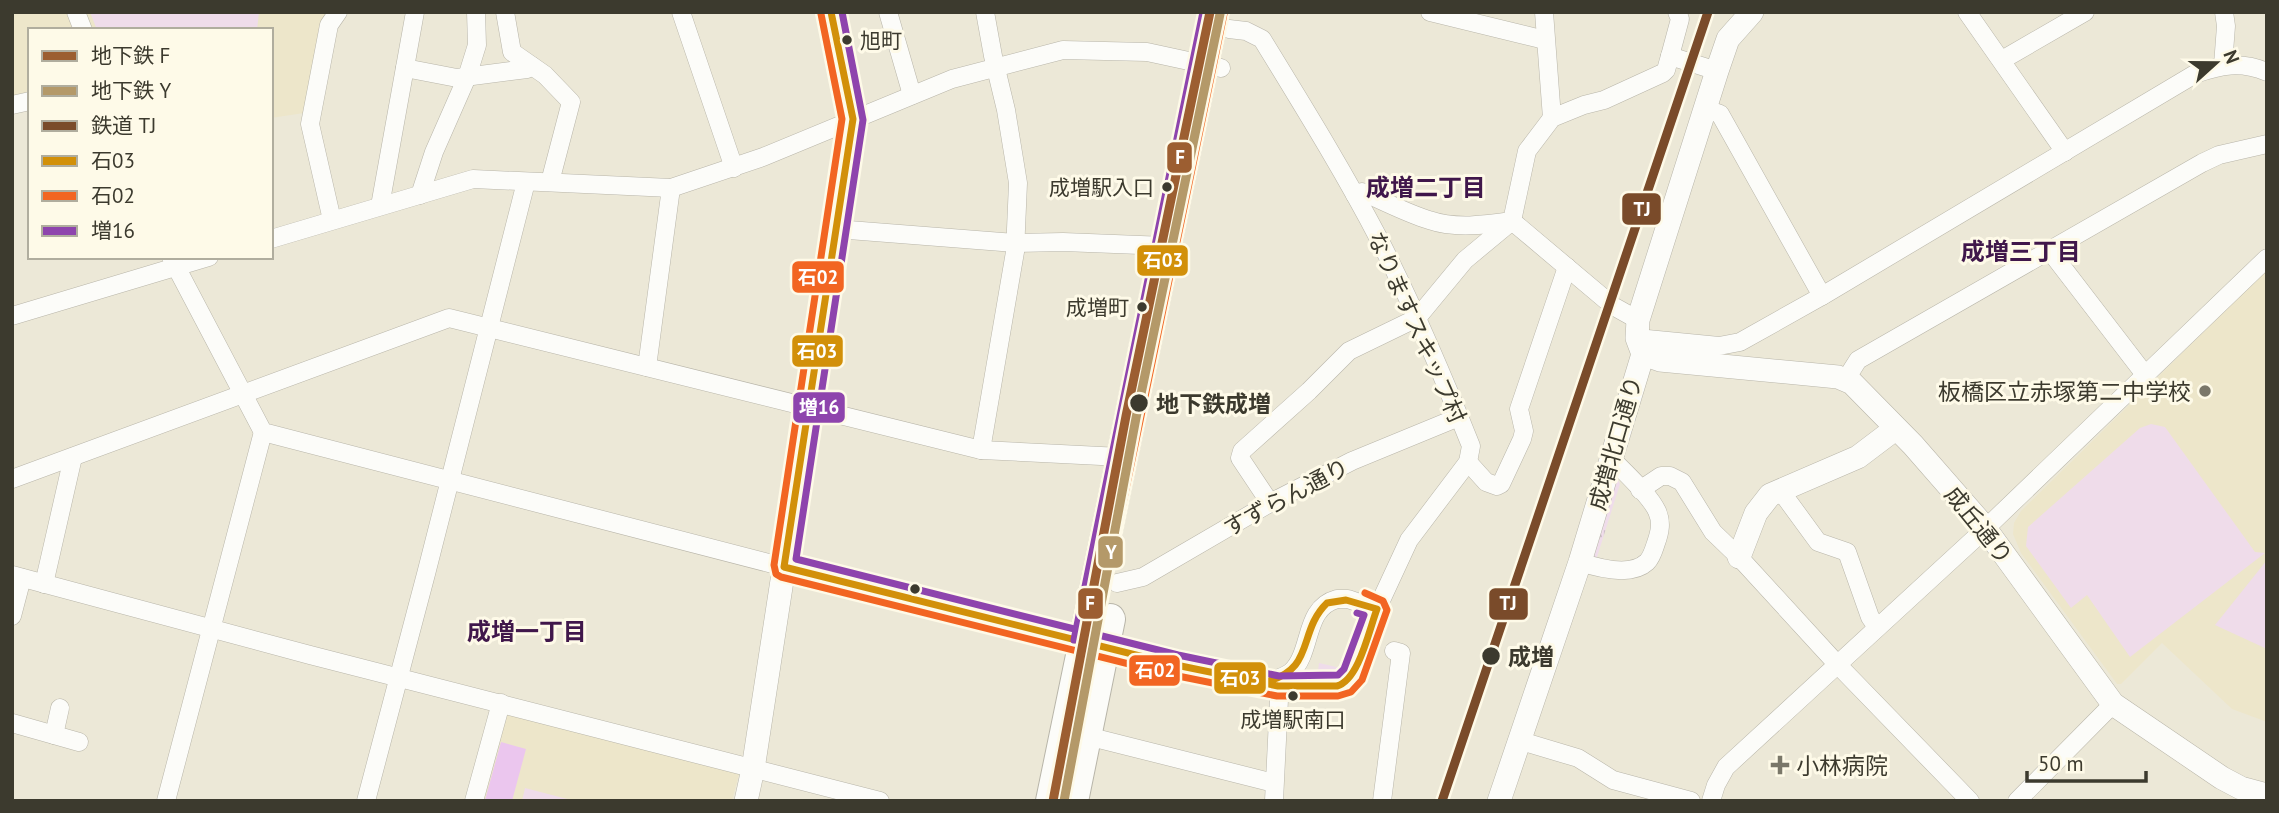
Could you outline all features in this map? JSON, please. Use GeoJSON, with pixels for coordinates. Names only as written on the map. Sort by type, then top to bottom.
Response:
{"type":"FeatureCollection","features":[{"type":"Feature","properties":{"kind":"highway"},"geometry":{"type":"LineString","coordinates":[[1073,801],[1087,736],[1094,645],[1121,457],[1166,246],[1225,18]]}},
{"type":"Feature","properties":{"kind":"highway"},"geometry":{"type":"LineString","coordinates":[[1051,801],[1094,645],[1117,583],[1212,65]]}},
{"type":"Feature","properties":{"kind":"street"},"geometry":{"type":"LineString","coordinates":[[332,220],[310,124],[329,25],[338,12]]}},
{"type":"Feature","properties":{"kind":"street"},"geometry":{"type":"LineString","coordinates":[[380,206],[415,12]]}},
{"type":"Feature","properties":{"kind":"street"},"geometry":{"type":"LineString","coordinates":[[420,195],[434,152],[467,77],[477,45],[476,12]]}},
{"type":"Feature","properties":{"kind":"street"},"geometry":{"type":"LineString","coordinates":[[505,12],[510,49],[545,75],[571,102],[550,182]]}},
{"type":"Feature","properties":{"kind":"street"},"geometry":{"type":"LineString","coordinates":[[681,12],[734,168]]}},
{"type":"Feature","properties":{"kind":"street"},"geometry":{"type":"LineString","coordinates":[[746,801],[853,118],[831,12]]}},
{"type":"Feature","properties":{"kind":"street"},"geometry":{"type":"LineString","coordinates":[[888,12],[912,95]]}},
{"type":"Feature","properties":{"kind":"street"},"geometry":{"type":"LineString","coordinates":[[982,450],[1015,243],[1018,183],[985,12]]}},
{"type":"Feature","properties":{"kind":"street"},"geometry":{"type":"LineString","coordinates":[[1430,12],[1545,40]]}},
{"type":"Feature","properties":{"kind":"street"},"geometry":{"type":"LineString","coordinates":[[1544,12],[1552,118]]}},
{"type":"Feature","properties":{"kind":"street"},"geometry":{"type":"LineString","coordinates":[[1270,503],[1240,458],[1242,451],[1310,391],[1349,351],[1418,318],[1465,260],[1512,221],[1527,150],[1552,118],[1604,100],[1666,69],[1680,19],[1677,12]]}},
{"type":"Feature","properties":{"kind":"street","name":"成増北口通り"},"geometry":{"type":"LineString","coordinates":[[1499,801],[1580,562],[1611,458],[1639,337],[1717,71],[1728,39],[1752,12]]}},
{"type":"Feature","properties":{"kind":"street"},"geometry":{"type":"LineString","coordinates":[[1967,12],[2064,152]]}},
{"type":"Feature","properties":{"kind":"street"},"geometry":{"type":"LineString","coordinates":[[2002,60],[2085,12]]}},
{"type":"Feature","properties":{"kind":"street"},"geometry":{"type":"LineString","coordinates":[[2223,65],[2226,26],[2224,12]]}},
{"type":"Feature","properties":{"kind":"street","name":"なりますスキップ村"},"geometry":{"type":"LineString","coordinates":[[1225,18],[1262,39],[1355,195],[1418,318],[1471,446],[1468,461]]}},
{"type":"Feature","properties":{"kind":"street"},"geometry":{"type":"LineString","coordinates":[[273,238],[473,179],[671,188],[734,168],[952,79],[1063,50],[1138,51],[1212,65]]}},
{"type":"Feature","properties":{"kind":"street"},"geometry":{"type":"LineString","coordinates":[[1670,56],[1717,71]]}},
{"type":"Feature","properties":{"kind":"street"},"geometry":{"type":"LineString","coordinates":[[1639,337],[1719,346],[1740,342],[2195,75],[2223,65],[2235,64],[2267,72]]}},
{"type":"Feature","properties":{"kind":"street"},"geometry":{"type":"LineString","coordinates":[[405,68],[457,78],[527,69],[532,66]]}},
{"type":"Feature","properties":{"kind":"street"},"geometry":{"type":"LineString","coordinates":[[1706,109],[1720,114],[1822,296]]}},
{"type":"Feature","properties":{"kind":"street"},"geometry":{"type":"LineString","coordinates":[[1355,195],[1362,192],[1430,221],[1457,225],[1486,225],[1512,221],[1617,310],[1660,360],[1846,379],[1858,360],[2202,163],[2219,155],[2267,144]]}},
{"type":"Feature","properties":{"kind":"street"},"geometry":{"type":"LineString","coordinates":[[366,801],[400,678],[526,182]]}},
{"type":"Feature","properties":{"kind":"street"},"geometry":{"type":"LineString","coordinates":[[647,367],[671,188]]}},
{"type":"Feature","properties":{"kind":"street"},"geometry":{"type":"LineString","coordinates":[[836,229],[1015,243],[1166,246]]}},
{"type":"Feature","properties":{"kind":"street"},"geometry":{"type":"LineString","coordinates":[[2050,251],[2146,376]]}},
{"type":"Feature","properties":{"kind":"street"},"geometry":{"type":"LineString","coordinates":[[1711,801],[1726,767],[1985,529],[2267,258]]}},
{"type":"Feature","properties":{"kind":"street"},"geometry":{"type":"LineString","coordinates":[[12,316],[173,263],[197,259]]}},
{"type":"Feature","properties":{"kind":"street"},"geometry":{"type":"LineString","coordinates":[[166,801],[263,432],[173,263]]}},
{"type":"Feature","properties":{"kind":"street"},"geometry":{"type":"LineString","coordinates":[[263,432],[1182,667],[1274,682],[1329,687],[1344,684],[1353,675],[1377,609],[1409,540],[1468,461],[1486,482],[1497,486],[1501,484],[1522,439],[1524,431],[1519,409],[1567,267]]}},
{"type":"Feature","properties":{"kind":"street"},"geometry":{"type":"LineString","coordinates":[[12,479],[449,318],[982,450],[1121,457]]}},
{"type":"Feature","properties":{"kind":"street","name":"成丘通り"},"geometry":{"type":"LineString","coordinates":[[1846,379],[1913,445],[1985,529],[2113,704],[2222,778],[2241,788],[2267,795]]}},
{"type":"Feature","properties":{"kind":"street","name":"すずらん通り"},"geometry":{"type":"LineString","coordinates":[[1117,583],[1143,577],[1270,503],[1352,461],[1459,417]]}},
{"type":"Feature","properties":{"kind":"street"},"geometry":{"type":"LineString","coordinates":[[1739,557],[1756,513],[1766,499],[1780,490],[1858,457],[1895,429]]}},
{"type":"Feature","properties":{"kind":"street"},"geometry":{"type":"LineString","coordinates":[[44,584],[73,457]]}},
{"type":"Feature","properties":{"kind":"street"},"geometry":{"type":"LineString","coordinates":[[1580,562],[1621,570],[1635,569],[1649,561],[1660,531],[1654,505],[1611,458]]}},
{"type":"Feature","properties":{"kind":"street"},"geometry":{"type":"LineString","coordinates":[[1640,490],[1661,476],[1678,479],[1685,485],[1713,532],[1970,801]]}},
{"type":"Feature","properties":{"kind":"street"},"geometry":{"type":"LineString","coordinates":[[1780,490],[1818,542],[1847,552],[1870,617],[1877,627]]}},
{"type":"Feature","properties":{"kind":"street"},"geometry":{"type":"LineString","coordinates":[[12,616],[17,577],[880,801]]}},
{"type":"Feature","properties":{"kind":"street"},"geometry":{"type":"LineString","coordinates":[[1274,682],[1289,673],[1301,658],[1315,617],[1325,604],[1337,599],[1348,599],[1377,609]]}},
{"type":"Feature","properties":{"kind":"street"},"geometry":{"type":"LineString","coordinates":[[1382,801],[1401,653],[1394,651]]}},
{"type":"Feature","properties":{"kind":"street"},"geometry":{"type":"LineString","coordinates":[[1301,658],[1308,673],[1316,681],[1329,687]]}},
{"type":"Feature","properties":{"kind":"street"},"geometry":{"type":"LineString","coordinates":[[1087,736],[1274,792],[1274,682]]}},
{"type":"Feature","properties":{"kind":"street"},"geometry":{"type":"LineString","coordinates":[[474,801],[501,703]]}},
{"type":"Feature","properties":{"kind":"street"},"geometry":{"type":"LineString","coordinates":[[2017,801],[2113,704]]}},
{"type":"Feature","properties":{"kind":"street"},"geometry":{"type":"LineString","coordinates":[[54,735],[60,708]]}},
{"type":"Feature","properties":{"kind":"street"},"geometry":{"type":"LineString","coordinates":[[12,723],[79,742]]}},
{"type":"Feature","properties":{"kind":"street"},"geometry":{"type":"LineString","coordinates":[[1521,741],[1571,755],[1640,794],[1691,801]]}},
{"type":"Feature","properties":{"kind":"shaded area"},"geometry":{"type":"Polygon","coordinates":[[[12,12],[70,12],[75,28],[28,28],[28,93],[12,97],[12,12]]]}},
{"type":"Feature","properties":{"kind":"shaded area"},"geometry":{"type":"Polygon","coordinates":[[[84,12],[329,12],[304,113],[273,118],[273,28],[90,28],[84,12]]]}},
{"type":"Feature","properties":{"kind":"shaded area","name":"板橋区立赤塚第二中学校"},"geometry":{"type":"Polygon","coordinates":[[[2267,270],[2267,722],[2232,709],[2162,643],[2121,684],[2117,684],[2021,553],[2013,534],[2014,523],[2021,511],[2267,270]]]}},
{"type":"Feature","properties":{"kind":"shaded area"},"geometry":{"type":"Polygon","coordinates":[[[503,713],[739,774],[732,801],[480,801],[503,713]]]}},
{"type":"Feature","properties":{"kind":"shaded area"},"geometry":{"type":"Polygon","coordinates":[[[501,742],[526,749],[512,801],[487,801],[485,800],[501,742]]]}},
{"type":"Feature","properties":{"kind":"green space"},"geometry":{"type":"Polygon","coordinates":[[[90,12],[259,12],[257,28],[96,28],[90,12]]]}},
{"type":"Feature","properties":{"kind":"green space"},"geometry":{"type":"Polygon","coordinates":[[[2151,424],[2165,427],[2255,552],[2265,553],[2130,657],[2087,595],[2071,608],[2026,546],[2028,527],[2140,428],[2151,424]]]}},
{"type":"Feature","properties":{"kind":"green space"},"geometry":{"type":"Polygon","coordinates":[[[1616,481],[1620,484],[1597,557],[1592,558],[1616,481]]]}},
{"type":"Feature","properties":{"kind":"green space"},"geometry":{"type":"Polygon","coordinates":[[[2267,560],[2267,649],[2215,625],[2267,560]]]}},
{"type":"Feature","properties":{"kind":"green space"},"geometry":{"type":"Polygon","coordinates":[[[1319,663],[1343,670],[1339,675],[1327,675],[1318,671],[1319,663]]]}},
{"type":"Feature","properties":{"kind":"green space"},"geometry":{"type":"Polygon","coordinates":[[[525,788],[575,801],[522,801],[525,788]]]}},
{"type":"Feature","properties":{"kind":"metro line","name":"F"},"geometry":{"type":"LineString","coordinates":[[1053,801],[1126,416],[1210,12]]}},
{"type":"Feature","properties":{"kind":"metro line","name":"Y"},"geometry":{"type":"LineString","coordinates":[[1064,801],[1136,418],[1220,14]]}},
{"type":"Feature","properties":{"kind":"rail line","name":"TJ"},"geometry":{"type":"LineString","coordinates":[[1442,801],[1708,12]]}},
{"type":"Feature","properties":{"kind":"transit line","name":"石03"},"geometry":{"type":"LineString","coordinates":[[831,12],[853,119],[784,567],[1176,665],[1278,686],[1337,686],[1345,682],[1357,665],[1377,609],[1346,600],[1327,603],[1318,614],[1304,649],[1292,669],[1265,682]]}},
{"type":"Feature","properties":{"kind":"transit line","name":"増16"},"geometry":{"type":"LineString","coordinates":[[842,12],[863,120],[796,559],[1178,655],[1279,676],[1338,675],[1344,669],[1364,615],[1357,613]]}},
{"type":"Feature","properties":{"kind":"transit line","name":"増16"},"geometry":{"type":"LineString","coordinates":[[1074,640],[1203,12]]}},
{"type":"Feature","properties":{"kind":"transit line","name":"石03"},"geometry":{"type":"LineString","coordinates":[[1051,801],[1214,12]]}},
{"type":"Feature","properties":{"kind":"transit line","name":"石02"},"geometry":{"type":"LineString","coordinates":[[821,14],[842,119],[774,565],[776,574],[1173,675],[1277,696],[1338,696],[1351,692],[1362,680],[1387,610],[1383,601],[1365,593]]}},
{"type":"Feature","properties":{"kind":"transit line","name":"石02"},"geometry":{"type":"LineString","coordinates":[[1094,644],[1224,14]]}},
{"type":"Feature","properties":{"kind":"place","name":"旭町"},"geometry":{"type":"Point","coordinates":[847,40]}},
{"type":"Feature","properties":{"kind":"place","name":"成増駅入口"},"geometry":{"type":"Point","coordinates":[1167,187]}},
{"type":"Feature","properties":{"kind":"place","name":"成増町"},"geometry":{"type":"Point","coordinates":[1142,307]}},
{"type":"Feature","properties":{"kind":"place","name":"板橋区立赤塚第二中学校"},"geometry":{"type":"Point","coordinates":[2205,391]}},
{"type":"Feature","properties":{"kind":"place","name":"地下鉄成増"},"geometry":{"type":"Point","coordinates":[1139,403]}},
{"type":"Feature","properties":{"kind":"place","name":"成増"},"geometry":{"type":"Point","coordinates":[1491,656]}},
{"type":"Feature","properties":{"kind":"place","name":"成増駅南口"},"geometry":{"type":"Point","coordinates":[1293,696]}},
{"type":"Feature","properties":{"kind":"place","name":"小林病院"},"geometry":{"type":"Point","coordinates":[1780,765]}},
{"type":"Feature","properties":{"kind":"district","name":"成増二丁目"},"geometry":{"type":"Point","coordinates":[1426,187]}},
{"type":"Feature","properties":{"kind":"district","name":"成増三丁目"},"geometry":{"type":"Point","coordinates":[2021,251]}},
{"type":"Feature","properties":{"kind":"district","name":"成増一丁目"},"geometry":{"type":"Point","coordinates":[527,631]}}]}
